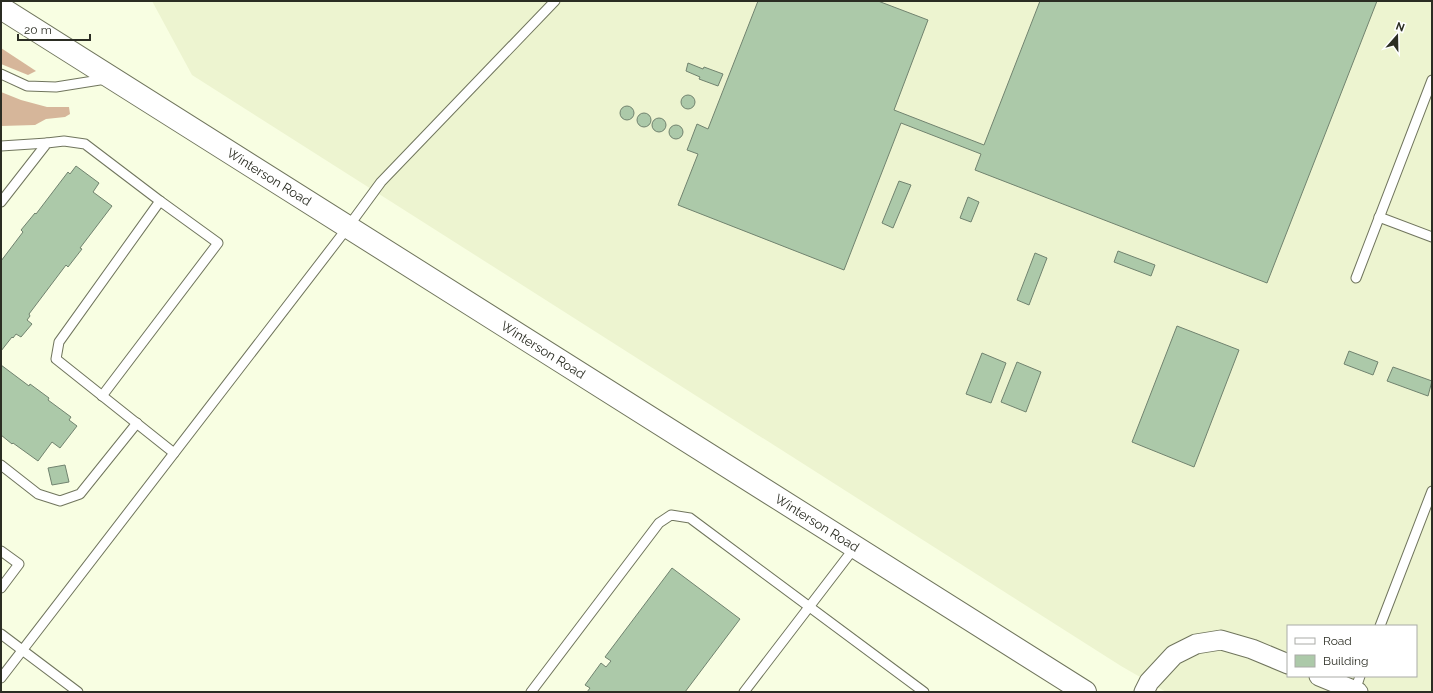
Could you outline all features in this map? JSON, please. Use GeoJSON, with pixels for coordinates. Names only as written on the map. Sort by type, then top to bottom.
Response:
{"type":"FeatureCollection","features":[{"type":"Feature","properties":{"kind":"street","name":"Winterson Road"},"geometry":{"type":"LineString","coordinates":[[1,8],[1085,692]]}},
{"type":"Feature","properties":{"kind":"street"},"geometry":{"type":"LineString","coordinates":[[1144,692],[1149,682],[1174,655],[1196,644],[1221,640],[1252,649],[1287,664]]}},
{"type":"Feature","properties":{"kind":"street"},"geometry":{"type":"LineString","coordinates":[[1323,677],[1358,686]]}},
{"type":"Feature","properties":{"kind":"lane"},"geometry":{"type":"LineString","coordinates":[[1,678],[381,182],[555,1]]}},
{"type":"Feature","properties":{"kind":"lane"},"geometry":{"type":"LineString","coordinates":[[1,74],[28,86],[56,87],[112,78]]}},
{"type":"Feature","properties":{"kind":"lane"},"geometry":{"type":"LineString","coordinates":[[1356,278],[1432,80]]}},
{"type":"Feature","properties":{"kind":"lane"},"geometry":{"type":"LineString","coordinates":[[1,146],[64,141],[85,144],[218,243],[102,396]]}},
{"type":"Feature","properties":{"kind":"lane"},"geometry":{"type":"LineString","coordinates":[[1,202],[47,143]]}},
{"type":"Feature","properties":{"kind":"lane"},"geometry":{"type":"LineString","coordinates":[[160,201],[59,342],[56,359],[174,453]]}},
{"type":"Feature","properties":{"kind":"lane"},"geometry":{"type":"LineString","coordinates":[[1380,216],[1432,237]]}},
{"type":"Feature","properties":{"kind":"lane"},"geometry":{"type":"LineString","coordinates":[[1,465],[38,494],[60,501],[80,494],[137,424]]}},
{"type":"Feature","properties":{"kind":"lane"},"geometry":{"type":"LineString","coordinates":[[1380,625],[1432,491]]}},
{"type":"Feature","properties":{"kind":"lane"},"geometry":{"type":"LineString","coordinates":[[531,692],[659,522],[671,515],[690,518],[924,692]]}},
{"type":"Feature","properties":{"kind":"lane"},"geometry":{"type":"LineString","coordinates":[[744,692],[855,547]]}},
{"type":"Feature","properties":{"kind":"lane"},"geometry":{"type":"LineString","coordinates":[[1,551],[18,564],[1,588]]}},
{"type":"Feature","properties":{"kind":"lane"},"geometry":{"type":"LineString","coordinates":[[1,634],[78,692]]}},
{"type":"Feature","properties":{"kind":"shaded area"},"geometry":{"type":"Polygon","coordinates":[[[152,1],[1432,1],[1432,692],[1166,692],[1121,666],[192,75],[152,1]]]}},
{"type":"Feature","properties":{"kind":"shaded area"},"geometry":{"type":"Polygon","coordinates":[[[1,48],[36,71],[28,75],[1,64],[1,48]]]}},
{"type":"Feature","properties":{"kind":"shaded area"},"geometry":{"type":"Polygon","coordinates":[[[1,92],[21,100],[47,107],[69,107],[70,114],[65,117],[46,119],[35,125],[1,126],[1,92]]]}},
{"type":"Feature","properties":{"kind":"building"},"geometry":{"type":"Polygon","coordinates":[[[758,1],[878,1],[928,20],[894,110],[984,145],[1040,1],[1377,1],[1267,283],[975,170],[981,154],[901,123],[844,270],[678,205],[698,154],[687,150],[697,124],[708,129],[758,1]]]}},
{"type":"Feature","properties":{"kind":"building"},"geometry":{"type":"Polygon","coordinates":[[[688,63],[703,69],[704,67],[723,74],[718,86],[699,79],[700,77],[686,71],[688,63]]]}},
{"type":"Feature","properties":{"kind":"building"},"geometry":{"type":"Polygon","coordinates":[[[688,95],[693,97],[695,102],[693,107],[688,109],[683,107],[681,102],[683,97],[688,95]]]}},
{"type":"Feature","properties":{"kind":"building"},"geometry":{"type":"Polygon","coordinates":[[[627,106],[632,108],[634,113],[632,118],[627,120],[622,118],[620,113],[622,108],[627,106]]]}},
{"type":"Feature","properties":{"kind":"building"},"geometry":{"type":"Polygon","coordinates":[[[644,113],[649,115],[651,120],[649,125],[644,127],[639,125],[637,120],[639,115],[644,113]]]}},
{"type":"Feature","properties":{"kind":"building"},"geometry":{"type":"Polygon","coordinates":[[[659,118],[664,120],[666,125],[664,130],[659,132],[654,130],[652,125],[654,120],[659,118]]]}},
{"type":"Feature","properties":{"kind":"building"},"geometry":{"type":"Polygon","coordinates":[[[676,125],[681,127],[683,132],[681,137],[676,139],[671,137],[669,132],[671,127],[676,125]]]}},
{"type":"Feature","properties":{"kind":"building"},"geometry":{"type":"Polygon","coordinates":[[[76,166],[99,183],[93,192],[112,206],[80,248],[82,249],[68,267],[66,265],[29,314],[30,316],[27,320],[32,324],[21,337],[16,334],[13,338],[12,337],[1,351],[1,261],[23,232],[21,230],[35,213],[36,214],[68,172],[70,174],[76,166]]]}},
{"type":"Feature","properties":{"kind":"building"},"geometry":{"type":"Polygon","coordinates":[[[899,181],[911,185],[893,228],[882,223],[899,181]]]}},
{"type":"Feature","properties":{"kind":"building"},"geometry":{"type":"Polygon","coordinates":[[[968,197],[979,202],[971,222],[960,218],[968,197]]]}},
{"type":"Feature","properties":{"kind":"building"},"geometry":{"type":"Polygon","coordinates":[[[1118,251],[1155,265],[1151,276],[1114,262],[1118,251]]]}},
{"type":"Feature","properties":{"kind":"building"},"geometry":{"type":"Polygon","coordinates":[[[1035,253],[1047,258],[1029,305],[1017,300],[1035,253]]]}},
{"type":"Feature","properties":{"kind":"building"},"geometry":{"type":"Polygon","coordinates":[[[1177,326],[1239,350],[1194,467],[1132,442],[1177,326]]]}},
{"type":"Feature","properties":{"kind":"building"},"geometry":{"type":"Polygon","coordinates":[[[1349,351],[1378,362],[1373,375],[1344,364],[1349,351]]]}},
{"type":"Feature","properties":{"kind":"building"},"geometry":{"type":"Polygon","coordinates":[[[982,353],[1006,363],[991,403],[966,394],[982,353]]]}},
{"type":"Feature","properties":{"kind":"building"},"geometry":{"type":"Polygon","coordinates":[[[1017,362],[1041,372],[1026,412],[1001,402],[1017,362]]]}},
{"type":"Feature","properties":{"kind":"building"},"geometry":{"type":"Polygon","coordinates":[[[1,365],[29,386],[30,384],[49,398],[48,400],[71,417],[69,420],[77,426],[60,448],[52,442],[38,461],[1,435],[1,365]]]}},
{"type":"Feature","properties":{"kind":"building"},"geometry":{"type":"Polygon","coordinates":[[[1393,367],[1432,381],[1428,396],[1387,381],[1393,367]]]}},
{"type":"Feature","properties":{"kind":"building"},"geometry":{"type":"Polygon","coordinates":[[[65,465],[69,482],[52,485],[48,468],[65,465]]]}},
{"type":"Feature","properties":{"kind":"building"},"geometry":{"type":"Polygon","coordinates":[[[672,568],[740,619],[685,692],[587,692],[590,688],[585,685],[601,663],[606,667],[611,661],[605,657],[672,568]]]}}]}
